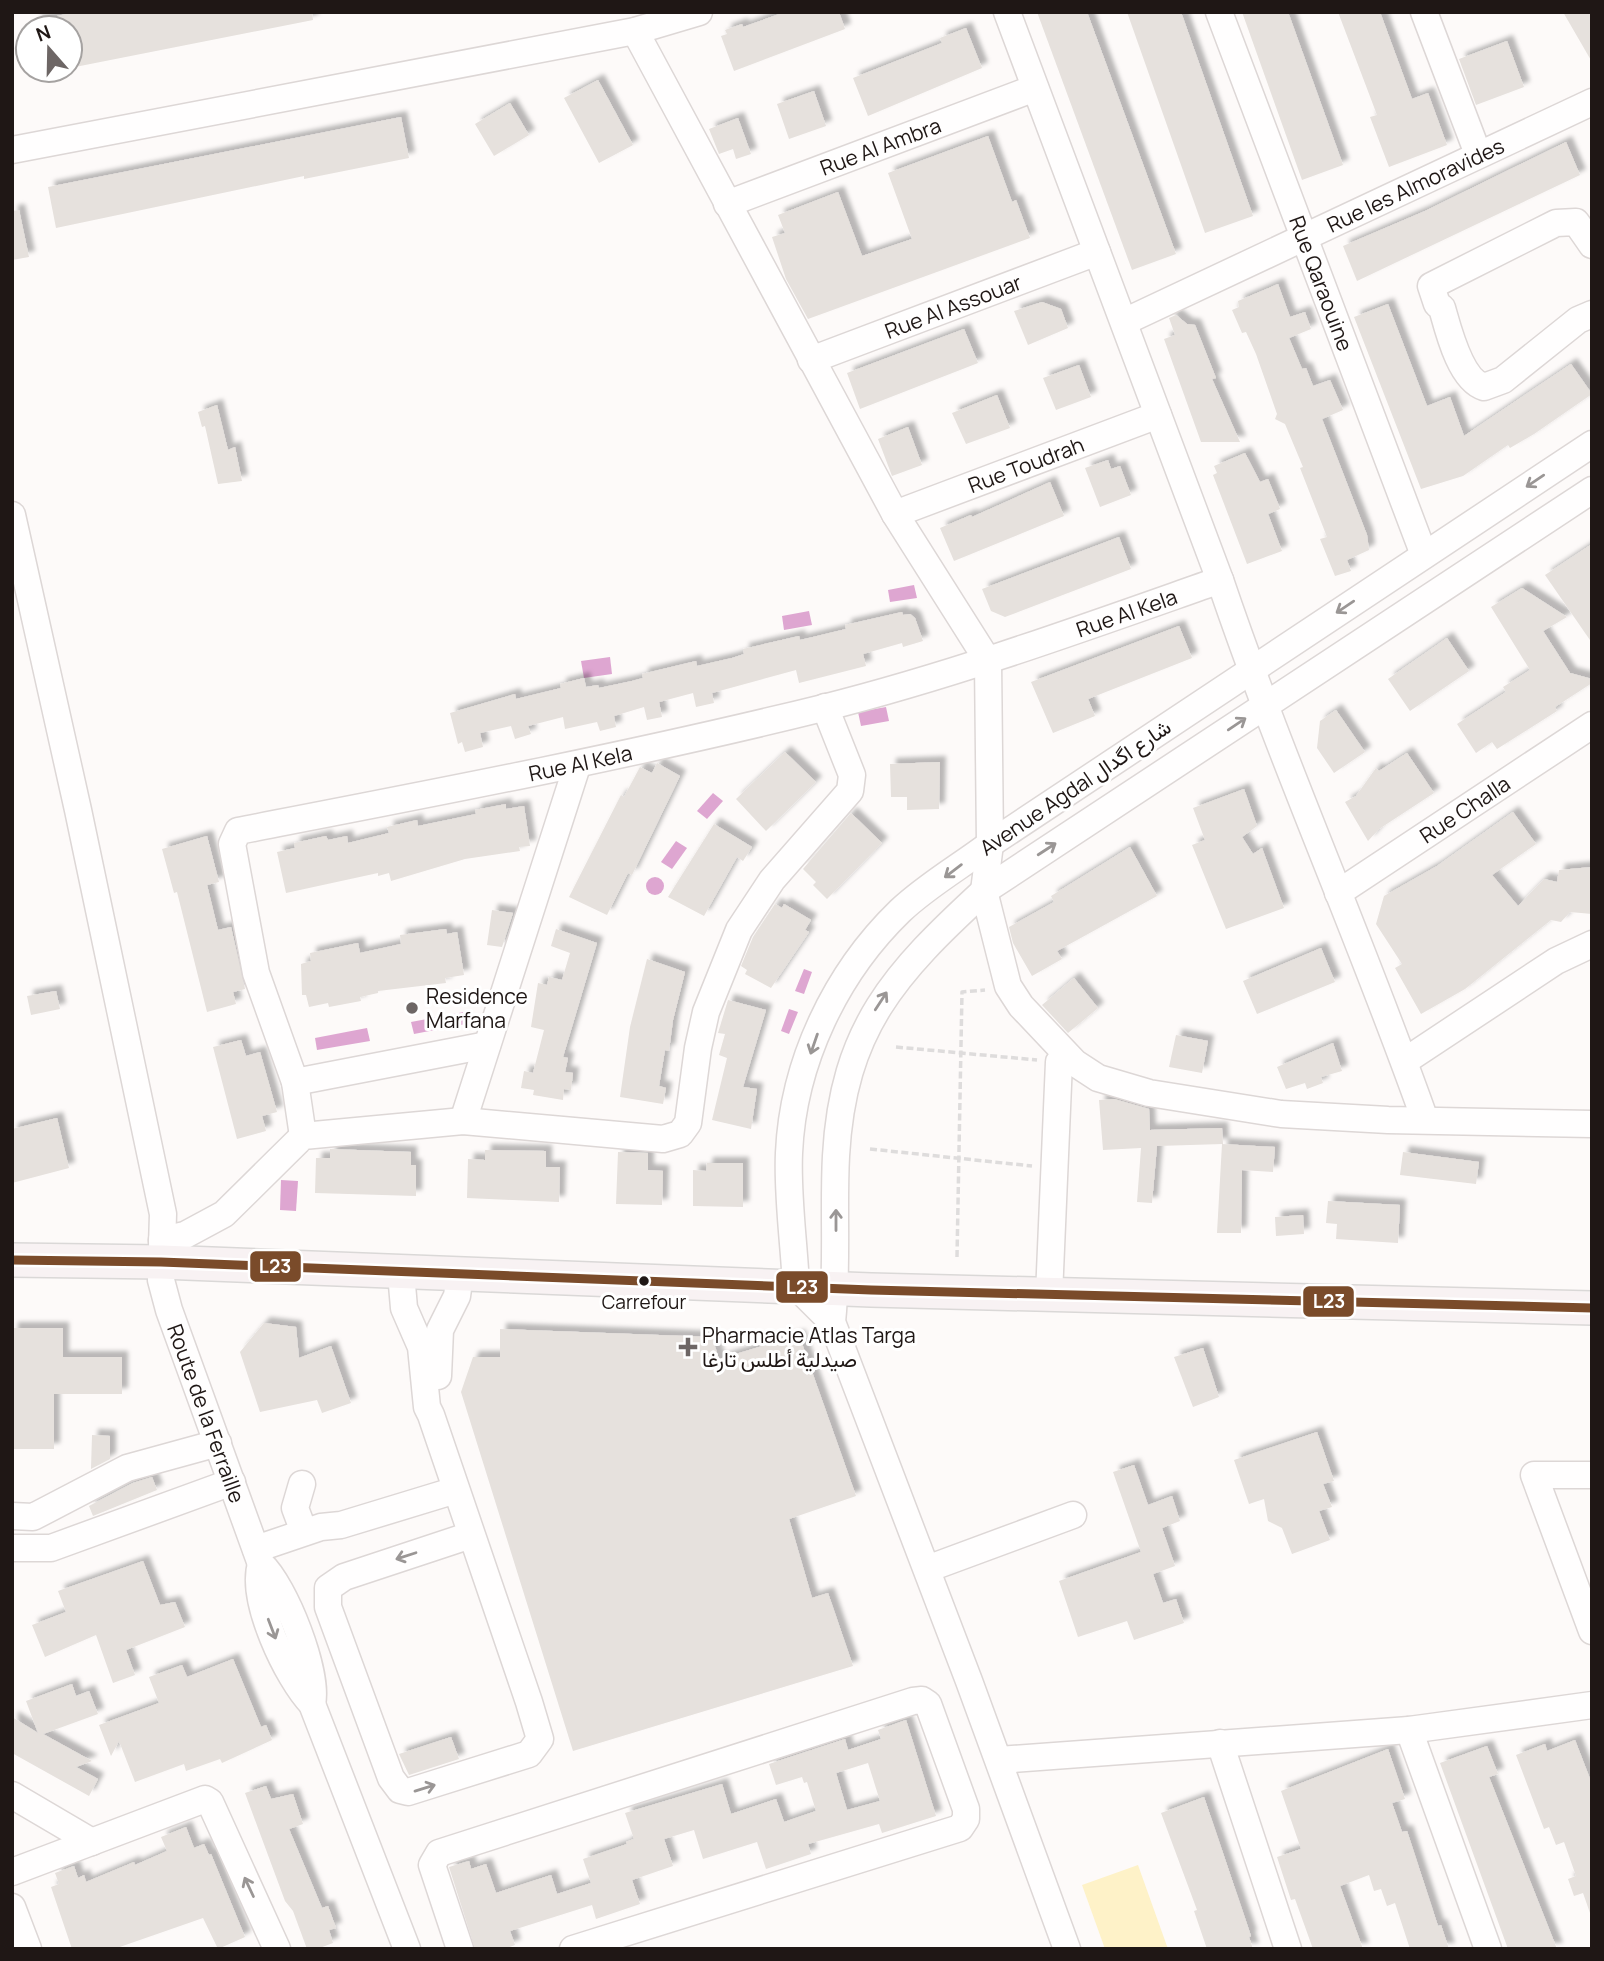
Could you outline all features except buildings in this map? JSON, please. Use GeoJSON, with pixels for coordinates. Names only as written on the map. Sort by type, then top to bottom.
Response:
{"type":"FeatureCollection","features":[{"type":"Feature","properties":{"kind":"main road"},"geometry":{"type":"LineString","coordinates":[[12,1260],[161,1251],[401,1273],[836,1289],[1592,1308]]}},
{"type":"Feature","properties":{"kind":"street"},"geometry":{"type":"LineString","coordinates":[[12,150],[635,32],[699,12]]}},
{"type":"Feature","properties":{"kind":"street"},"geometry":{"type":"LineString","coordinates":[[1007,12],[1220,580],[1251,670],[1426,1120]]}},
{"type":"Feature","properties":{"kind":"street","name":"Rue Qaraouine"},"geometry":{"type":"LineString","coordinates":[[1219,12],[1424,555]]}},
{"type":"Feature","properties":{"kind":"street"},"geometry":{"type":"LineString","coordinates":[[1424,12],[1479,154]]}},
{"type":"Feature","properties":{"kind":"street"},"geometry":{"type":"LineString","coordinates":[[635,32],[895,514],[988,661],[990,844],[984,891],[1004,975],[1013,996],[1068,1056],[1098,1078],[1149,1093],[1281,1114],[1592,1124]]}},
{"type":"Feature","properties":{"kind":"street","name":"Rue Al Ambra"},"geometry":{"type":"LineString","coordinates":[[727,204],[1035,89]]}},
{"type":"Feature","properties":{"kind":"street","name":"Rue les Almoravides"},"geometry":{"type":"LineString","coordinates":[[1124,322],[1592,102]]}},
{"type":"Feature","properties":{"kind":"street"},"geometry":{"type":"LineString","coordinates":[[1587,325],[1503,380],[1484,387],[1472,381],[1453,346],[1442,307],[1437,304],[1431,286],[1556,223],[1576,222],[1592,245]]}},
{"type":"Feature","properties":{"kind":"street","name":"Rue Al Assouar"},"geometry":{"type":"LineString","coordinates":[[811,360],[1097,252]]}},
{"type":"Feature","properties":{"kind":"street","name":"Rue Toudrah"},"geometry":{"type":"LineString","coordinates":[[895,514],[1158,415]]}},
{"type":"Feature","properties":{"kind":"street","name":"Avenue Agdal شارع اگدال"},"geometry":{"type":"LineString","coordinates":[[796,1286],[789,1153],[796,1101],[814,1040],[836,988],[866,947],[902,909],[990,844],[1592,444]]}},
{"type":"Feature","properties":{"kind":"street","name":"Avenue Agdal شارع اگدال"},"geometry":{"type":"LineString","coordinates":[[832,1322],[836,1289],[836,1157],[841,1103],[857,1052],[877,1006],[905,967],[984,891],[1592,489]]}},
{"type":"Feature","properties":{"kind":"street","name":"Route de la Ferraille"},"geometry":{"type":"LineString","coordinates":[[12,515],[78,810],[163,1214],[161,1280],[169,1310],[259,1557],[279,1589],[311,1668],[314,1692],[312,1704],[407,1949]]}},
{"type":"Feature","properties":{"kind":"street","name":"Rue Al Kela"},"geometry":{"type":"LineString","coordinates":[[303,1136],[295,1082],[256,973],[232,844],[234,835],[239,831],[577,766],[825,707],[988,661],[1220,580]]}},
{"type":"Feature","properties":{"kind":"street"},"geometry":{"type":"LineString","coordinates":[[161,1251],[223,1214],[303,1136],[463,1121],[663,1139],[680,1134],[688,1123],[698,1048],[706,1012],[740,930],[772,880],[850,791],[852,775],[825,707]]}},
{"type":"Feature","properties":{"kind":"street","name":"Rue Challa"},"geometry":{"type":"LineString","coordinates":[[1338,893],[1586,734]]}},
{"type":"Feature","properties":{"kind":"street"},"geometry":{"type":"LineString","coordinates":[[463,1121],[577,766]]}},
{"type":"Feature","properties":{"kind":"street"},"geometry":{"type":"LineString","coordinates":[[1405,1061],[1556,961],[1592,944]]}},
{"type":"Feature","properties":{"kind":"street"},"geometry":{"type":"LineString","coordinates":[[295,1082],[487,1045]]}},
{"type":"Feature","properties":{"kind":"street"},"geometry":{"type":"LineString","coordinates":[[1049,1295],[1059,1062]]}},
{"type":"Feature","properties":{"kind":"street"},"geometry":{"type":"LineString","coordinates":[[401,1273],[404,1308],[430,1347]]}},
{"type":"Feature","properties":{"kind":"street"},"geometry":{"type":"LineString","coordinates":[[460,1274],[457,1296],[430,1347],[431,1383],[425,1403],[431,1415],[540,1739],[529,1754],[408,1792],[394,1785],[326,1598],[334,1581],[471,1535]]}},
{"type":"Feature","properties":{"kind":"street"},"geometry":{"type":"LineString","coordinates":[[796,1286],[832,1322],[999,1760],[1067,1949]]}},
{"type":"Feature","properties":{"kind":"street"},"geometry":{"type":"LineString","coordinates":[[12,1516],[33,1517],[127,1468],[218,1443]]}},
{"type":"Feature","properties":{"kind":"street"},"geometry":{"type":"LineString","coordinates":[[1592,1475],[1534,1475],[1583,1585],[1592,1631]]}},
{"type":"Feature","properties":{"kind":"street"},"geometry":{"type":"LineString","coordinates":[[12,1548],[51,1548],[232,1482]]}},
{"type":"Feature","properties":{"kind":"street"},"geometry":{"type":"LineString","coordinates":[[302,1484],[295,1508],[304,1532]]}},
{"type":"Feature","properties":{"kind":"street"},"geometry":{"type":"LineString","coordinates":[[259,1557],[304,1532],[341,1525],[456,1490]]}},
{"type":"Feature","properties":{"kind":"street"},"geometry":{"type":"LineString","coordinates":[[927,1569],[1073,1515]]}},
{"type":"Feature","properties":{"kind":"street"},"geometry":{"type":"LineString","coordinates":[[259,1557],[327,1537],[341,1525]]}},
{"type":"Feature","properties":{"kind":"street"},"geometry":{"type":"LineString","coordinates":[[460,1949],[432,1865],[439,1853],[913,1700],[922,1700],[928,1704],[967,1809],[966,1819],[960,1828],[573,1949]]}},
{"type":"Feature","properties":{"kind":"street"},"geometry":{"type":"LineString","coordinates":[[999,1760],[1409,1730],[1592,1705]]}},
{"type":"Feature","properties":{"kind":"street"},"geometry":{"type":"LineString","coordinates":[[1409,1730],[1488,1949]]}},
{"type":"Feature","properties":{"kind":"street"},"geometry":{"type":"LineString","coordinates":[[1220,1743],[1288,1949]]}},
{"type":"Feature","properties":{"kind":"street"},"geometry":{"type":"LineString","coordinates":[[12,1796],[92,1842]]}},
{"type":"Feature","properties":{"kind":"street"},"geometry":{"type":"LineString","coordinates":[[12,1872],[205,1799],[210,1802],[277,1949]]}},
{"type":"Feature","properties":{"kind":"street"},"geometry":{"type":"LineString","coordinates":[[12,1907],[28,1949]]}},
{"type":"Feature","properties":{"kind":"path"},"geometry":{"type":"LineString","coordinates":[[957,1257],[962,992]]}},
{"type":"Feature","properties":{"kind":"path"},"geometry":{"type":"LineString","coordinates":[[896,1047],[1059,1062]]}},
{"type":"Feature","properties":{"kind":"path"},"geometry":{"type":"LineString","coordinates":[[870,1149],[1034,1166]]}},
{"type":"Feature","properties":{"kind":"shaded area"},"geometry":{"type":"Polygon","coordinates":[[[914,585],[917,598],[890,602],[888,590],[914,585]]]}},
{"type":"Feature","properties":{"kind":"shaded area"},"geometry":{"type":"Polygon","coordinates":[[[809,611],[812,625],[784,630],[782,616],[809,611]]]}},
{"type":"Feature","properties":{"kind":"shaded area"},"geometry":{"type":"Polygon","coordinates":[[[610,657],[612,674],[584,678],[581,661],[610,657]]]}},
{"type":"Feature","properties":{"kind":"shaded area"},"geometry":{"type":"Polygon","coordinates":[[[886,707],[889,721],[861,726],[858,712],[886,707]]]}},
{"type":"Feature","properties":{"kind":"shaded area"},"geometry":{"type":"Polygon","coordinates":[[[713,793],[723,801],[707,819],[697,811],[713,793]]]}},
{"type":"Feature","properties":{"kind":"shaded area"},"geometry":{"type":"Polygon","coordinates":[[[676,841],[687,848],[672,869],[661,862],[676,841]]]}},
{"type":"Feature","properties":{"kind":"shaded area"},"geometry":{"type":"Polygon","coordinates":[[[655,877],[661,880],[664,886],[661,892],[655,895],[649,892],[646,886],[649,880],[655,877]]]}},
{"type":"Feature","properties":{"kind":"shaded area"},"geometry":{"type":"Polygon","coordinates":[[[804,969],[812,972],[804,994],[795,991],[804,969]]]}},
{"type":"Feature","properties":{"kind":"shaded area"},"geometry":{"type":"Polygon","coordinates":[[[789,1009],[798,1012],[789,1034],[781,1031],[789,1009]]]}},
{"type":"Feature","properties":{"kind":"shaded area"},"geometry":{"type":"Polygon","coordinates":[[[464,1012],[466,1024],[414,1034],[411,1022],[464,1012]]]}},
{"type":"Feature","properties":{"kind":"shaded area"},"geometry":{"type":"Polygon","coordinates":[[[367,1028],[370,1041],[317,1050],[315,1038],[367,1028]]]}},
{"type":"Feature","properties":{"kind":"shaded area"},"geometry":{"type":"Polygon","coordinates":[[[281,1180],[298,1181],[296,1211],[280,1210],[281,1180]]]}},
{"type":"Feature","properties":{"kind":"shaded area"},"geometry":{"type":"Polygon","coordinates":[[[1138,1865],[1168,1949],[1105,1949],[1082,1885],[1138,1865]]]}},
{"type":"Feature","properties":{"kind":"transit line","name":"L23"},"geometry":{"type":"LineString","coordinates":[[12,1260],[161,1262],[871,1290],[1592,1308]]}},
{"type":"Feature","properties":{"kind":"place","name":"Residence Marfana"},"geometry":{"type":"Point","coordinates":[412,1008]}},
{"type":"Feature","properties":{"kind":"place","name":"Carrefour"},"geometry":{"type":"Point","coordinates":[644,1281]}},
{"type":"Feature","properties":{"kind":"place","name":"Pharmacie Atlas Targa صيدلية أطلس تارغا"},"geometry":{"type":"Point","coordinates":[688,1347]}}]}
